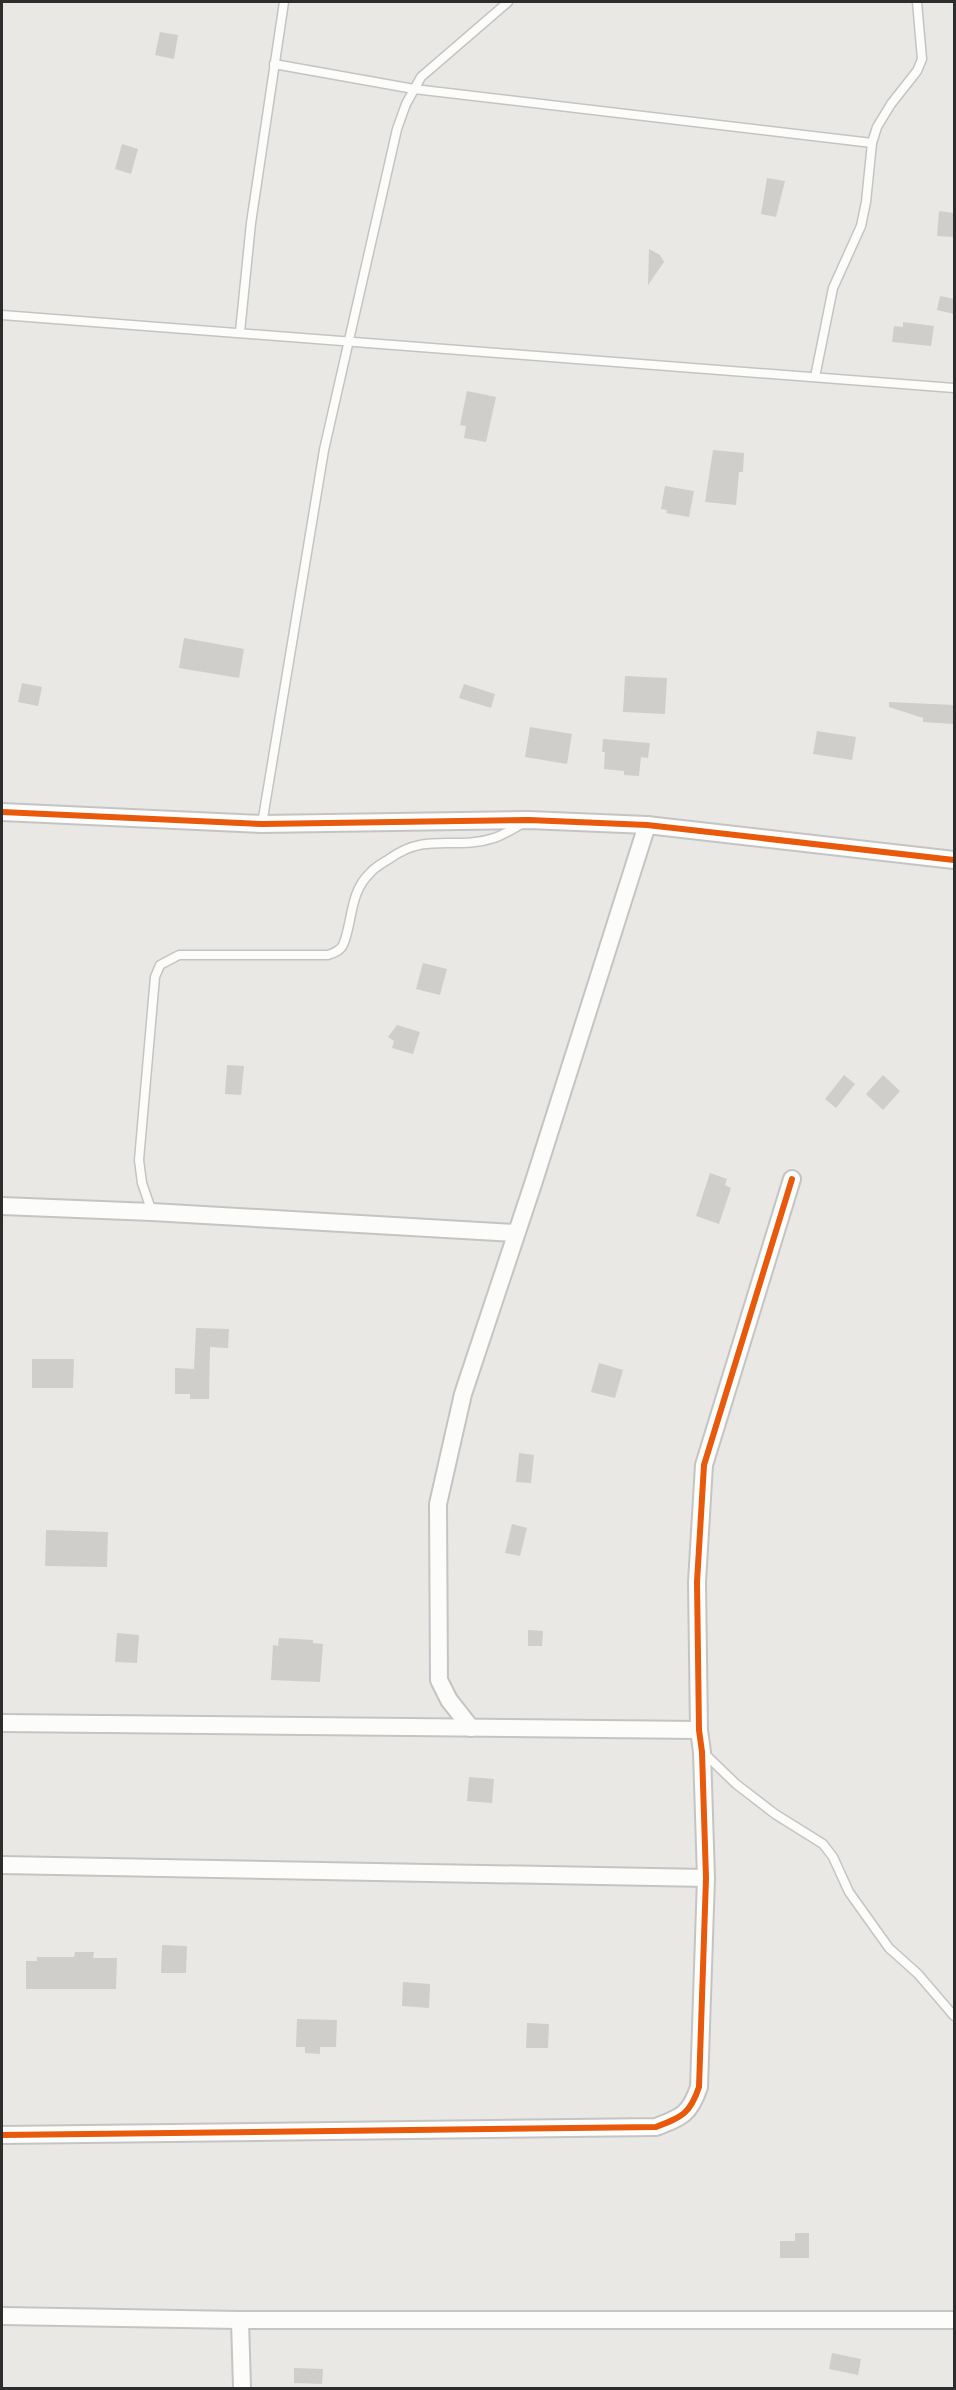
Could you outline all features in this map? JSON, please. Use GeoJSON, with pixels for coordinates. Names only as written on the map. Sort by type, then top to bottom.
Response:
{"type":"FeatureCollection","features":[{"type":"Feature","properties":{"kind":"street"},"geometry":{"type":"LineString","coordinates":[[2,812],[262,824],[529,820],[647,825],[954,860]]}},
{"type":"Feature","properties":{"kind":"street"},"geometry":{"type":"LineString","coordinates":[[471,1728],[449,1700],[439,1680],[438,1504],[463,1394],[647,825]]}},
{"type":"Feature","properties":{"kind":"street"},"geometry":{"type":"LineString","coordinates":[[2,2135],[657,2127],[686,2114],[693,2104],[699,2087],[706,1878],[702,1752],[699,1730],[697,1582],[704,1465],[792,1179]]}},
{"type":"Feature","properties":{"kind":"street"},"geometry":{"type":"LineString","coordinates":[[2,1206],[152,1212],[516,1233]]}},
{"type":"Feature","properties":{"kind":"street"},"geometry":{"type":"LineString","coordinates":[[2,1723],[699,1730]]}},
{"type":"Feature","properties":{"kind":"street"},"geometry":{"type":"LineString","coordinates":[[2,1865],[706,1878]]}},
{"type":"Feature","properties":{"kind":"street"},"geometry":{"type":"LineString","coordinates":[[2,2316],[240,2320],[954,2319]]}},
{"type":"Feature","properties":{"kind":"street"},"geometry":{"type":"LineString","coordinates":[[240,2320],[242,2388]]}},
{"type":"Feature","properties":{"kind":"lane"},"geometry":{"type":"LineString","coordinates":[[240,333],[251,223],[284,2]]}},
{"type":"Feature","properties":{"kind":"lane"},"geometry":{"type":"LineString","coordinates":[[262,824],[324,450],[397,129],[421,77],[508,2]]}},
{"type":"Feature","properties":{"kind":"lane"},"geometry":{"type":"LineString","coordinates":[[815,377],[833,288],[861,226],[866,202],[872,143],[877,127],[891,104],[917,71],[922,59],[917,2]]}},
{"type":"Feature","properties":{"kind":"lane"},"geometry":{"type":"LineString","coordinates":[[274,64],[414,89],[872,143]]}},
{"type":"Feature","properties":{"kind":"lane"},"geometry":{"type":"LineString","coordinates":[[2,315],[954,388]]}},
{"type":"Feature","properties":{"kind":"lane"},"geometry":{"type":"LineString","coordinates":[[152,1212],[142,1183],[139,1160],[155,977],[160,964],[179,956],[328,955],[336,953],[342,946],[351,907],[362,883],[370,872],[400,851],[420,844],[495,838],[529,820]]}},
{"type":"Feature","properties":{"kind":"lane"},"geometry":{"type":"LineString","coordinates":[[702,1752],[736,1784],[775,1814],[823,1844],[833,1857],[849,1892],[889,1948],[918,1974],[954,2016]]}},
{"type":"Feature","properties":{"kind":"building"},"geometry":{"type":"Polygon","coordinates":[[[160,32],[178,35],[174,59],[155,55],[160,32]]]}},
{"type":"Feature","properties":{"kind":"building"},"geometry":{"type":"Polygon","coordinates":[[[122,144],[138,149],[131,174],[115,169],[122,144]]]}},
{"type":"Feature","properties":{"kind":"building"},"geometry":{"type":"Polygon","coordinates":[[[767,178],[785,181],[776,217],[761,214],[767,178]]]}},
{"type":"Feature","properties":{"kind":"building"},"geometry":{"type":"Polygon","coordinates":[[[939,211],[954,213],[954,237],[937,236],[939,211]]]}},
{"type":"Feature","properties":{"kind":"building"},"geometry":{"type":"Polygon","coordinates":[[[649,249],[660,255],[664,262],[648,285],[649,249]]]}},
{"type":"Feature","properties":{"kind":"building"},"geometry":{"type":"Polygon","coordinates":[[[940,296],[954,299],[954,314],[937,310],[940,296]]]}},
{"type":"Feature","properties":{"kind":"building"},"geometry":{"type":"Polygon","coordinates":[[[903,322],[934,326],[931,346],[892,342],[894,326],[903,327],[903,322]]]}},
{"type":"Feature","properties":{"kind":"building"},"geometry":{"type":"Polygon","coordinates":[[[467,391],[496,397],[486,442],[464,438],[466,426],[460,425],[467,391]]]}},
{"type":"Feature","properties":{"kind":"building"},"geometry":{"type":"Polygon","coordinates":[[[713,450],[744,453],[743,472],[739,472],[736,505],[705,502],[713,450]]]}},
{"type":"Feature","properties":{"kind":"building"},"geometry":{"type":"Polygon","coordinates":[[[665,486],[694,491],[689,517],[666,513],[667,510],[661,509],[665,486]]]}},
{"type":"Feature","properties":{"kind":"building"},"geometry":{"type":"Polygon","coordinates":[[[184,638],[244,649],[239,678],[179,668],[184,638]]]}},
{"type":"Feature","properties":{"kind":"building"},"geometry":{"type":"Polygon","coordinates":[[[625,676],[667,678],[665,714],[623,712],[625,676]]]}},
{"type":"Feature","properties":{"kind":"building"},"geometry":{"type":"Polygon","coordinates":[[[22,683],[42,687],[38,706],[18,702],[22,683]]]}},
{"type":"Feature","properties":{"kind":"building"},"geometry":{"type":"Polygon","coordinates":[[[464,684],[495,694],[491,708],[459,698],[464,684]]]}},
{"type":"Feature","properties":{"kind":"building"},"geometry":{"type":"Polygon","coordinates":[[[889,702],[954,705],[954,724],[923,722],[923,718],[889,707],[889,702]]]}},
{"type":"Feature","properties":{"kind":"building"},"geometry":{"type":"Polygon","coordinates":[[[530,727],[572,734],[567,764],[525,757],[530,727]]]}},
{"type":"Feature","properties":{"kind":"building"},"geometry":{"type":"Polygon","coordinates":[[[817,731],[856,737],[852,760],[813,754],[817,731]]]}},
{"type":"Feature","properties":{"kind":"building"},"geometry":{"type":"Polygon","coordinates":[[[603,739],[650,743],[648,758],[641,757],[639,776],[624,775],[624,771],[604,769],[603,739]]]}},
{"type":"Feature","properties":{"kind":"building"},"geometry":{"type":"Polygon","coordinates":[[[423,963],[447,969],[440,995],[416,989],[423,963]]]}},
{"type":"Feature","properties":{"kind":"building"},"geometry":{"type":"Polygon","coordinates":[[[397,1025],[420,1032],[413,1054],[392,1048],[394,1041],[388,1037],[397,1025]]]}},
{"type":"Feature","properties":{"kind":"building"},"geometry":{"type":"Polygon","coordinates":[[[227,1065],[244,1066],[241,1095],[225,1094],[227,1065]]]}},
{"type":"Feature","properties":{"kind":"building"},"geometry":{"type":"Polygon","coordinates":[[[844,1075],[855,1084],[836,1108],[825,1099],[844,1075]]]}},
{"type":"Feature","properties":{"kind":"building"},"geometry":{"type":"Polygon","coordinates":[[[883,1075],[900,1091],[883,1110],[866,1094],[883,1075]]]}},
{"type":"Feature","properties":{"kind":"building"},"geometry":{"type":"Polygon","coordinates":[[[710,1173],[727,1179],[725,1185],[731,1188],[719,1224],[696,1216],[710,1173]]]}},
{"type":"Feature","properties":{"kind":"building"},"geometry":{"type":"Polygon","coordinates":[[[196,1328],[229,1329],[228,1348],[210,1347],[209,1399],[190,1399],[190,1394],[175,1394],[175,1368],[194,1369],[196,1328]]]}},
{"type":"Feature","properties":{"kind":"building"},"geometry":{"type":"Polygon","coordinates":[[[32,1359],[74,1359],[73,1388],[32,1388],[32,1359]]]}},
{"type":"Feature","properties":{"kind":"building"},"geometry":{"type":"Polygon","coordinates":[[[599,1363],[623,1370],[615,1398],[591,1392],[599,1363]]]}},
{"type":"Feature","properties":{"kind":"building"},"geometry":{"type":"Polygon","coordinates":[[[519,1453],[534,1455],[531,1483],[516,1482],[519,1453]]]}},
{"type":"Feature","properties":{"kind":"building"},"geometry":{"type":"Polygon","coordinates":[[[512,1524],[527,1528],[520,1556],[505,1553],[512,1524]]]}},
{"type":"Feature","properties":{"kind":"building"},"geometry":{"type":"Polygon","coordinates":[[[46,1530],[108,1532],[107,1567],[45,1566],[46,1530]]]}},
{"type":"Feature","properties":{"kind":"building"},"geometry":{"type":"Polygon","coordinates":[[[528,1630],[543,1631],[542,1646],[528,1646],[528,1630]]]}},
{"type":"Feature","properties":{"kind":"building"},"geometry":{"type":"Polygon","coordinates":[[[117,1633],[139,1635],[137,1663],[115,1662],[117,1633]]]}},
{"type":"Feature","properties":{"kind":"building"},"geometry":{"type":"Polygon","coordinates":[[[279,1638],[313,1640],[313,1643],[323,1644],[320,1682],[271,1680],[273,1645],[278,1646],[279,1638]]]}},
{"type":"Feature","properties":{"kind":"building"},"geometry":{"type":"Polygon","coordinates":[[[469,1777],[494,1779],[492,1803],[467,1801],[469,1777]]]}},
{"type":"Feature","properties":{"kind":"building"},"geometry":{"type":"Polygon","coordinates":[[[162,1945],[187,1946],[186,1973],[161,1973],[162,1945]]]}},
{"type":"Feature","properties":{"kind":"building"},"geometry":{"type":"Polygon","coordinates":[[[75,1952],[94,1952],[93,1958],[117,1958],[116,1989],[26,1989],[26,1961],[37,1961],[37,1957],[74,1957],[75,1952]]]}},
{"type":"Feature","properties":{"kind":"building"},"geometry":{"type":"Polygon","coordinates":[[[403,1982],[430,1984],[429,2008],[402,2006],[403,1982]]]}},
{"type":"Feature","properties":{"kind":"building"},"geometry":{"type":"Polygon","coordinates":[[[297,2019],[337,2020],[336,2047],[320,2047],[320,2054],[305,2053],[305,2047],[296,2047],[297,2019]]]}},
{"type":"Feature","properties":{"kind":"building"},"geometry":{"type":"Polygon","coordinates":[[[527,2023],[549,2024],[548,2048],[526,2048],[527,2023]]]}},
{"type":"Feature","properties":{"kind":"building"},"geometry":{"type":"Polygon","coordinates":[[[795,2233],[809,2233],[809,2258],[780,2258],[780,2241],[795,2241],[795,2233]]]}},
{"type":"Feature","properties":{"kind":"building"},"geometry":{"type":"Polygon","coordinates":[[[832,2353],[861,2359],[858,2375],[829,2369],[832,2353]]]}},
{"type":"Feature","properties":{"kind":"building"},"geometry":{"type":"Polygon","coordinates":[[[294,2368],[323,2369],[322,2384],[294,2383],[294,2368]]]}},
{"type":"Feature","properties":{"kind":"cycle path"},"geometry":{"type":"LineString","coordinates":[[2,812],[262,824],[529,820],[647,825],[954,860]]}},
{"type":"Feature","properties":{"kind":"cycle path"},"geometry":{"type":"LineString","coordinates":[[2,2135],[656,2127],[679,2117],[688,2109],[699,2087],[706,1878],[702,1752],[699,1730],[697,1582],[704,1465],[792,1179]]}}]}
